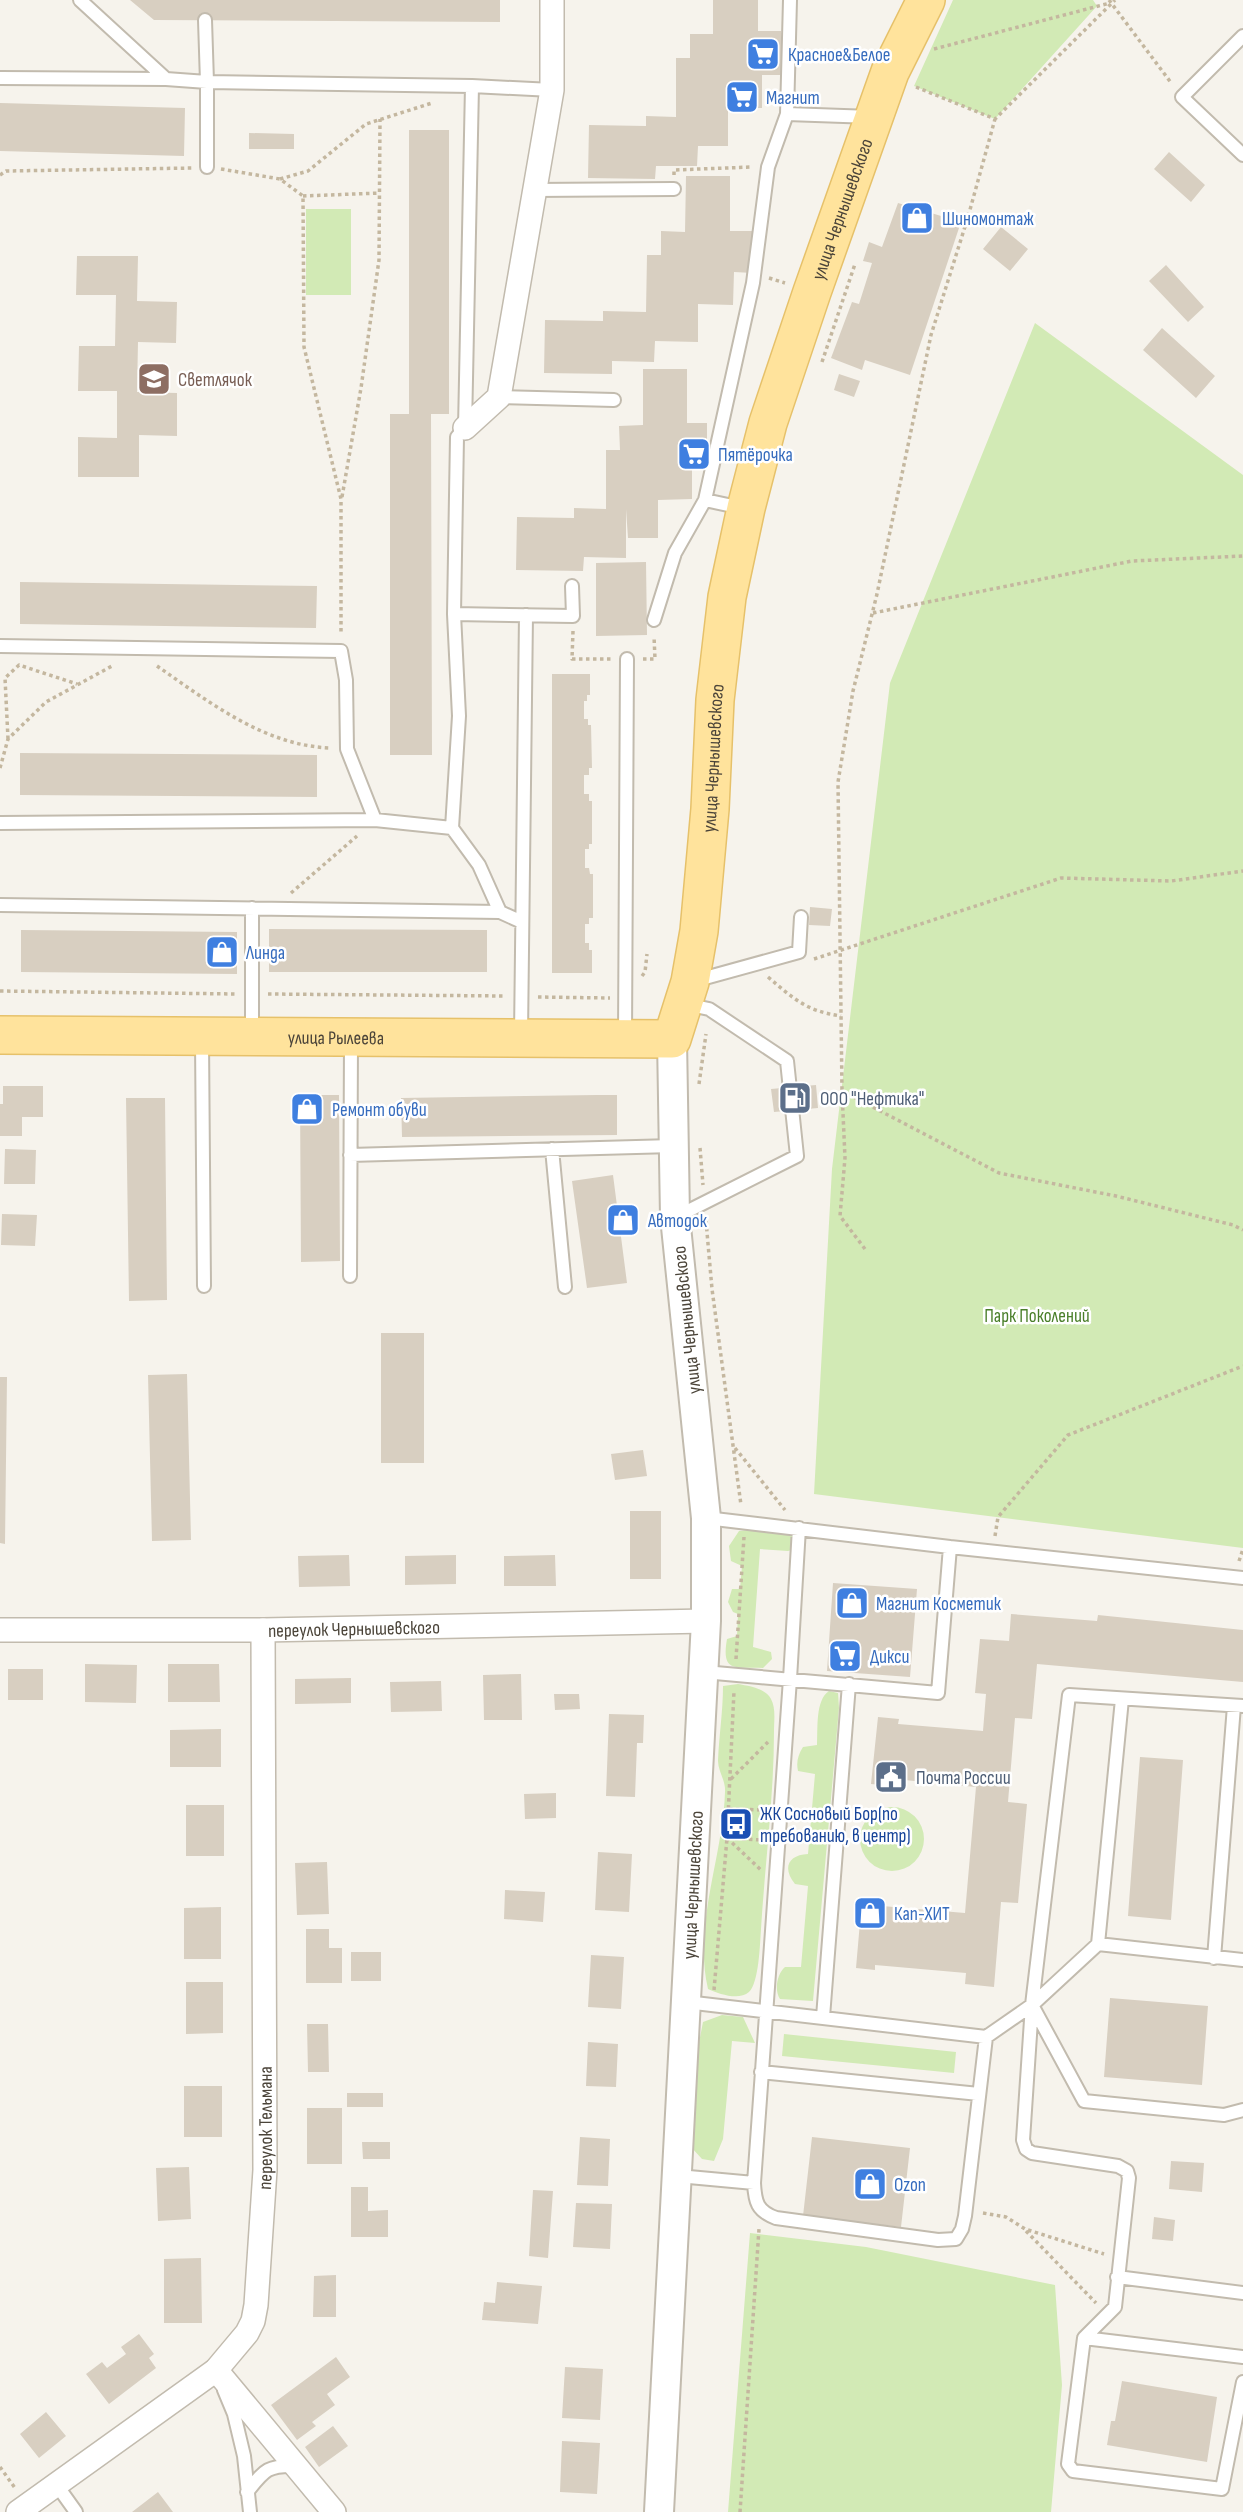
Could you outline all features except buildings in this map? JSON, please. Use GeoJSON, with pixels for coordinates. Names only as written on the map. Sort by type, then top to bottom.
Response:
{"type":"FeatureCollection","features":[{"type":"Feature","properties":{"kind":"main road","name":"улица Чернышевского"},"geometry":{"type":"LineString","coordinates":[[672,1039],[687,993],[705,868],[715,700],[727,597],[746,508],[768,423],[812,292],[875,117],[902,79],[926,0]]}},
{"type":"Feature","properties":{"kind":"main road","name":"улица Рылеева"},"geometry":{"type":"LineString","coordinates":[[0,1035],[672,1039]]}},
{"type":"Feature","properties":{"kind":"street"},"geometry":{"type":"LineString","coordinates":[[465,428],[499,397],[552,90],[552,0]]}},
{"type":"Feature","properties":{"kind":"street","name":"улица Чернышевского"},"geometry":{"type":"LineString","coordinates":[[659,2512],[706,1621],[706,1518],[675,1217],[672,1039]]}},
{"type":"Feature","properties":{"kind":"street","name":"переулок Чернышевского"},"geometry":{"type":"LineString","coordinates":[[0,1630],[263,1630],[706,1621]]}},
{"type":"Feature","properties":{"kind":"street","name":"переулок Тельмана"},"geometry":{"type":"LineString","coordinates":[[18,2512],[216,2370],[247,2333],[253,2321],[265,2170],[263,1630]]}},
{"type":"Feature","properties":{"kind":"street"},"geometry":{"type":"LineString","coordinates":[[216,2370],[334,2512]]}},
{"type":"Feature","properties":{"kind":"lane"},"geometry":{"type":"LineString","coordinates":[[80,0],[166,79]]}},
{"type":"Feature","properties":{"kind":"lane"},"geometry":{"type":"LineString","coordinates":[[654,620],[675,552],[705,500],[754,274],[768,167],[787,114],[790,0]]}},
{"type":"Feature","properties":{"kind":"lane"},"geometry":{"type":"LineString","coordinates":[[205,20],[207,167]]}},
{"type":"Feature","properties":{"kind":"lane"},"geometry":{"type":"LineString","coordinates":[[1243,36],[1182,97],[1243,155]]}},
{"type":"Feature","properties":{"kind":"lane"},"geometry":{"type":"LineString","coordinates":[[0,78],[166,79],[552,90]]}},
{"type":"Feature","properties":{"kind":"lane"},"geometry":{"type":"LineString","coordinates":[[472,86],[465,428],[457,437],[454,614],[459,716],[452,828],[479,865],[500,912]]}},
{"type":"Feature","properties":{"kind":"lane"},"geometry":{"type":"LineString","coordinates":[[787,114],[875,117]]}},
{"type":"Feature","properties":{"kind":"lane"},"geometry":{"type":"LineString","coordinates":[[533,191],[674,189]]}},
{"type":"Feature","properties":{"kind":"lane"},"geometry":{"type":"LineString","coordinates":[[499,397],[614,400]]}},
{"type":"Feature","properties":{"kind":"lane"},"geometry":{"type":"LineString","coordinates":[[705,500],[746,508]]}},
{"type":"Feature","properties":{"kind":"lane"},"geometry":{"type":"LineString","coordinates":[[454,614],[573,617],[572,586]]}},
{"type":"Feature","properties":{"kind":"lane"},"geometry":{"type":"LineString","coordinates":[[521,1038],[526,615]]}},
{"type":"Feature","properties":{"kind":"lane"},"geometry":{"type":"LineString","coordinates":[[0,646],[341,651],[346,680],[347,749],[375,820]]}},
{"type":"Feature","properties":{"kind":"lane"},"geometry":{"type":"LineString","coordinates":[[625,1039],[626,659]]}},
{"type":"Feature","properties":{"kind":"lane"},"geometry":{"type":"LineString","coordinates":[[0,823],[375,820],[452,828]]}},
{"type":"Feature","properties":{"kind":"lane"},"geometry":{"type":"LineString","coordinates":[[0,905],[500,912],[522,922]]}},
{"type":"Feature","properties":{"kind":"lane"},"geometry":{"type":"LineString","coordinates":[[252,908],[252,1036]]}},
{"type":"Feature","properties":{"kind":"lane"},"geometry":{"type":"LineString","coordinates":[[687,993],[799,952],[801,917]]}},
{"type":"Feature","properties":{"kind":"lane"},"geometry":{"type":"LineString","coordinates":[[675,1217],[797,1156],[788,1061],[687,993]]}},
{"type":"Feature","properties":{"kind":"lane"},"geometry":{"type":"LineString","coordinates":[[202,1036],[204,1286]]}},
{"type":"Feature","properties":{"kind":"lane"},"geometry":{"type":"LineString","coordinates":[[350,1276],[351,1037]]}},
{"type":"Feature","properties":{"kind":"lane"},"geometry":{"type":"LineString","coordinates":[[350,1155],[673,1146]]}},
{"type":"Feature","properties":{"kind":"lane"},"geometry":{"type":"LineString","coordinates":[[552,1149],[565,1287]]}},
{"type":"Feature","properties":{"kind":"lane"},"geometry":{"type":"LineString","coordinates":[[706,1518],[1243,1578]]}},
{"type":"Feature","properties":{"kind":"lane"},"geometry":{"type":"LineString","coordinates":[[799,1528],[754,2183],[754,2197],[760,2209],[776,2218],[956,2239],[962,2229],[966,2211],[986,2038]]}},
{"type":"Feature","properties":{"kind":"lane"},"geometry":{"type":"LineString","coordinates":[[704,1672],[938,1693],[950,1547]]}},
{"type":"Feature","properties":{"kind":"lane"},"geometry":{"type":"LineString","coordinates":[[823,2017],[849,1684]]}},
{"type":"Feature","properties":{"kind":"lane"},"geometry":{"type":"LineString","coordinates":[[1214,1958],[1239,1706],[1069,1695],[1032,2005],[1023,2140],[1026,2149],[1032,2153],[1118,2166],[1127,2171],[1129,2178],[1115,2307],[1084,2338],[1068,2464],[1073,2471],[1222,2489],[1241,2408],[1243,2382]]}},
{"type":"Feature","properties":{"kind":"lane"},"geometry":{"type":"LineString","coordinates":[[686,2002],[986,2038],[1032,2005],[1098,1944],[1122,1699]]}},
{"type":"Feature","properties":{"kind":"lane"},"geometry":{"type":"LineString","coordinates":[[1098,1944],[1243,1960]]}},
{"type":"Feature","properties":{"kind":"lane"},"geometry":{"type":"LineString","coordinates":[[1032,2005],[1083,2101],[1224,2115],[1243,2110]]}},
{"type":"Feature","properties":{"kind":"lane"},"geometry":{"type":"LineString","coordinates":[[761,2073],[979,2094]]}},
{"type":"Feature","properties":{"kind":"lane"},"geometry":{"type":"LineString","coordinates":[[678,2176],[754,2183]]}},
{"type":"Feature","properties":{"kind":"lane"},"geometry":{"type":"LineString","coordinates":[[1117,2277],[1243,2293]]}},
{"type":"Feature","properties":{"kind":"lane"},"geometry":{"type":"LineString","coordinates":[[1084,2338],[1243,2357]]}},
{"type":"Feature","properties":{"kind":"lane"},"geometry":{"type":"LineString","coordinates":[[216,2370],[234,2414],[244,2456],[250,2512]]}},
{"type":"Feature","properties":{"kind":"lane"},"geometry":{"type":"LineString","coordinates":[[247,2492],[275,2465],[295,2466]]}},
{"type":"Feature","properties":{"kind":"lane"},"geometry":{"type":"LineString","coordinates":[[56,2484],[76,2512]]}},
{"type":"Feature","properties":{"kind":"path"},"geometry":{"type":"LineString","coordinates":[[929,50],[1112,1]]}},
{"type":"Feature","properties":{"kind":"path"},"geometry":{"type":"LineString","coordinates":[[1112,1],[1182,97]]}},
{"type":"Feature","properties":{"kind":"path"},"geometry":{"type":"LineString","coordinates":[[865,1249],[840,1216],[845,1158],[838,782],[853,691],[873,613],[931,335],[968,218],[995,119],[1112,1]]}},
{"type":"Feature","properties":{"kind":"path"},"geometry":{"type":"LineString","coordinates":[[902,79],[995,119]]}},
{"type":"Feature","properties":{"kind":"path"},"geometry":{"type":"LineString","coordinates":[[0,175],[6,171],[207,167],[280,178],[308,171],[366,124],[436,102],[472,104]]}},
{"type":"Feature","properties":{"kind":"path"},"geometry":{"type":"LineString","coordinates":[[341,651],[341,499],[361,388],[379,261],[380,119]]}},
{"type":"Feature","properties":{"kind":"path"},"geometry":{"type":"LineString","coordinates":[[674,189],[674,170],[768,167]]}},
{"type":"Feature","properties":{"kind":"path"},"geometry":{"type":"LineString","coordinates":[[280,178],[303,196],[380,192]]}},
{"type":"Feature","properties":{"kind":"path"},"geometry":{"type":"LineString","coordinates":[[303,196],[304,347],[341,499]]}},
{"type":"Feature","properties":{"kind":"path"},"geometry":{"type":"LineString","coordinates":[[754,274],[786,283]]}},
{"type":"Feature","properties":{"kind":"path"},"geometry":{"type":"LineString","coordinates":[[873,613],[1132,561],[1243,556]]}},
{"type":"Feature","properties":{"kind":"path"},"geometry":{"type":"LineString","coordinates":[[573,617],[572,659],[655,659],[654,620]]}},
{"type":"Feature","properties":{"kind":"path"},"geometry":{"type":"LineString","coordinates":[[8,739],[46,702],[112,666],[121,664]]}},
{"type":"Feature","properties":{"kind":"path"},"geometry":{"type":"LineString","coordinates":[[154,664],[232,718],[305,747],[347,749]]}},
{"type":"Feature","properties":{"kind":"path"},"geometry":{"type":"LineString","coordinates":[[0,768],[8,739],[5,678],[19,665],[78,685]]}},
{"type":"Feature","properties":{"kind":"path"},"geometry":{"type":"LineString","coordinates":[[274,909],[375,820]]}},
{"type":"Feature","properties":{"kind":"path"},"geometry":{"type":"LineString","coordinates":[[804,962],[1061,878],[1171,881],[1243,871]]}},
{"type":"Feature","properties":{"kind":"path"},"geometry":{"type":"LineString","coordinates":[[0,991],[625,998],[645,972],[647,954]]}},
{"type":"Feature","properties":{"kind":"path"},"geometry":{"type":"LineString","coordinates":[[779,971],[766,975],[800,1005],[821,1013],[841,1016]]}},
{"type":"Feature","properties":{"kind":"path"},"geometry":{"type":"LineString","coordinates":[[842,1091],[999,1173],[1116,1196],[1233,1225],[1243,1230]]}},
{"type":"Feature","properties":{"kind":"path"},"geometry":{"type":"LineString","coordinates":[[993,1552],[998,1517],[1068,1435],[1243,1366]]}},
{"type":"Feature","properties":{"kind":"path"},"geometry":{"type":"LineString","coordinates":[[734,1446],[799,1528]]}},
{"type":"Feature","properties":{"kind":"path"},"geometry":{"type":"LineString","coordinates":[[730,1780],[787,1723]]}},
{"type":"Feature","properties":{"kind":"path"},"geometry":{"type":"LineString","coordinates":[[729,1809],[780,1811]]}},
{"type":"Feature","properties":{"kind":"path"},"geometry":{"type":"LineString","coordinates":[[775,1884],[727,1838],[778,1840]]}},
{"type":"Feature","properties":{"kind":"path"},"geometry":{"type":"LineString","coordinates":[[740,2512],[760,2209]]}},
{"type":"Feature","properties":{"kind":"path"},"geometry":{"type":"LineString","coordinates":[[966,2211],[1006,2217],[1025,2230],[1107,2315]]}},
{"type":"Feature","properties":{"kind":"path"},"geometry":{"type":"LineString","coordinates":[[1025,2230],[1120,2256]]}},
{"type":"Feature","properties":{"kind":"green space"},"geometry":{"type":"Polygon","coordinates":[[[953,0],[1093,0],[1097,6],[995,119],[914,86],[953,0]]]}},
{"type":"Feature","properties":{"kind":"green space"},"geometry":{"type":"Polygon","coordinates":[[[306,209],[351,209],[351,295],[306,295],[306,209]]]}},
{"type":"Feature","properties":{"kind":"green space","name":"Парк Поколений"},"geometry":{"type":"Polygon","coordinates":[[[1035,323],[1243,475],[1243,1548],[814,1494],[832,1169],[890,683],[1035,323]]]}},
{"type":"Feature","properties":{"kind":"green space"},"geometry":{"type":"Polygon","coordinates":[[[758,1529],[793,1533],[798,1548],[788,1551],[760,1549],[753,1647],[771,1652],[772,1659],[763,1668],[732,1666],[726,1658],[727,1639],[737,1636],[738,1614],[733,1612],[728,1602],[732,1589],[740,1589],[742,1566],[731,1561],[729,1546],[739,1531],[758,1529]]]}},
{"type":"Feature","properties":{"kind":"green space"},"geometry":{"type":"Polygon","coordinates":[[[738,1684],[765,1692],[771,1699],[774,1706],[774,1756],[758,1962],[755,1980],[749,1992],[735,1996],[708,1989],[704,1940],[725,1792],[718,1761],[723,1686],[738,1684]]]}},
{"type":"Feature","properties":{"kind":"green space"},"geometry":{"type":"Polygon","coordinates":[[[829,1691],[838,1693],[839,1708],[813,2001],[780,1999],[777,1987],[782,1970],[785,1967],[801,1967],[808,1886],[795,1884],[788,1868],[789,1863],[796,1857],[808,1854],[815,1774],[798,1771],[797,1762],[803,1747],[817,1745],[819,1708],[829,1691]]]}},
{"type":"Feature","properties":{"kind":"green space"},"geometry":{"type":"Polygon","coordinates":[[[886,1807],[898,1807],[915,1816],[922,1827],[922,1851],[915,1862],[898,1871],[886,1871],[874,1866],[865,1857],[860,1845],[860,1833],[865,1821],[874,1812],[886,1807]]]}},
{"type":"Feature","properties":{"kind":"green space"},"geometry":{"type":"Polygon","coordinates":[[[722,2015],[743,2017],[755,2043],[732,2041],[723,2139],[714,2161],[702,2159],[691,2147],[695,2063],[703,2022],[722,2015]]]}},
{"type":"Feature","properties":{"kind":"green space"},"geometry":{"type":"Polygon","coordinates":[[[784,2034],[956,2052],[954,2073],[782,2056],[784,2034]]]}},
{"type":"Feature","properties":{"kind":"green space"},"geometry":{"type":"Polygon","coordinates":[[[750,2233],[866,2247],[1055,2285],[1062,2385],[1051,2512],[728,2512],[750,2233]]]}},
{"type":"Feature","properties":{"kind":"place","name":"Красное&Белое"},"geometry":{"type":"Point","coordinates":[763,54]}},
{"type":"Feature","properties":{"kind":"place","name":"Магнит"},"geometry":{"type":"Point","coordinates":[742,97]}},
{"type":"Feature","properties":{"kind":"place","name":"Шиномонтаж"},"geometry":{"type":"Point","coordinates":[917,218]}},
{"type":"Feature","properties":{"kind":"place","name":"Светлячок"},"geometry":{"type":"Point","coordinates":[154,379]}},
{"type":"Feature","properties":{"kind":"place","name":"Пятёрочка"},"geometry":{"type":"Point","coordinates":[694,454]}},
{"type":"Feature","properties":{"kind":"place","name":"Линда"},"geometry":{"type":"Point","coordinates":[222,952]}},
{"type":"Feature","properties":{"kind":"place","name":"ООО \"Нефтика\""},"geometry":{"type":"Point","coordinates":[795,1098]}},
{"type":"Feature","properties":{"kind":"place","name":"Ремонт обуви"},"geometry":{"type":"Point","coordinates":[307,1109]}},
{"type":"Feature","properties":{"kind":"place","name":"Автодок"},"geometry":{"type":"Point","coordinates":[623,1220]}},
{"type":"Feature","properties":{"kind":"place","name":"Магнит Косметик"},"geometry":{"type":"Point","coordinates":[852,1603]}},
{"type":"Feature","properties":{"kind":"place","name":"Дикси"},"geometry":{"type":"Point","coordinates":[845,1656]}},
{"type":"Feature","properties":{"kind":"place","name":"Почта России"},"geometry":{"type":"Point","coordinates":[891,1777]}},
{"type":"Feature","properties":{"kind":"place","name":"ЖК Сосновый Бор(по требованию, в центр)"},"geometry":{"type":"Point","coordinates":[736,1824]}},
{"type":"Feature","properties":{"kind":"place","name":"Кап-ХИТ"},"geometry":{"type":"Point","coordinates":[870,1913]}},
{"type":"Feature","properties":{"kind":"place","name":"Ozon"},"geometry":{"type":"Point","coordinates":[870,2184]}}]}
